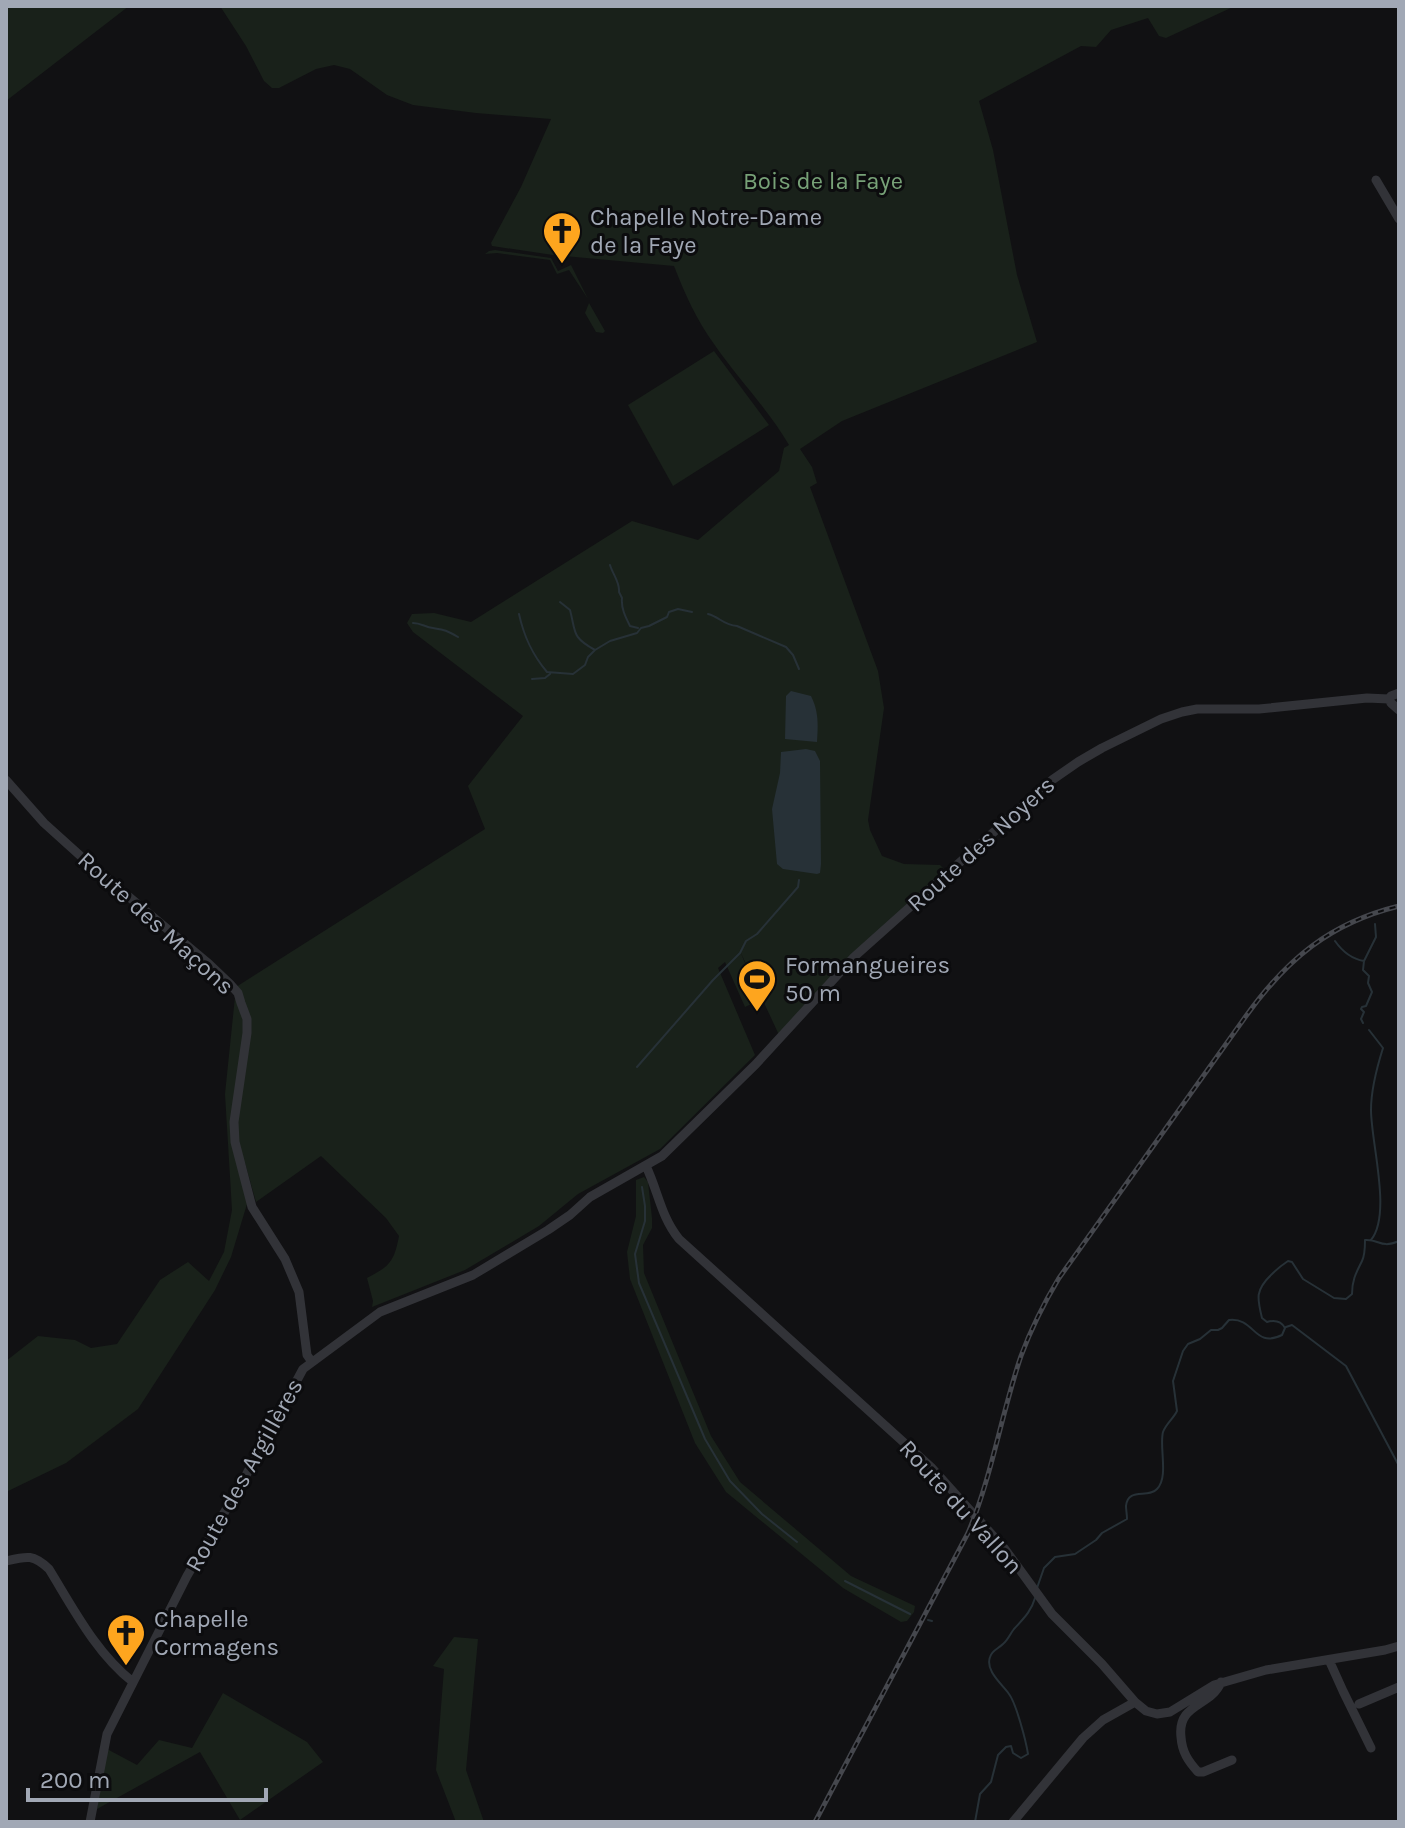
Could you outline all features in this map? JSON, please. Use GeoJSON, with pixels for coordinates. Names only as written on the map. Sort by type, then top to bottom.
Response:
{"type":"FeatureCollection","features":[{"type":"Feature","properties":{"kind":"street"},"geometry":{"type":"LineString","coordinates":[[1376,180],[1399,219]]}},
{"type":"Feature","properties":{"kind":"street"},"geometry":{"type":"LineString","coordinates":[[1399,693],[1389,699],[1399,710]]}},
{"type":"Feature","properties":{"kind":"street","name":"Route des Noyers"},"geometry":{"type":"LineString","coordinates":[[646,1166],[673,1146],[756,1064],[854,957],[1049,783],[1078,762],[1161,719],[1182,712],[1389,699]]}},
{"type":"Feature","properties":{"kind":"street","name":"Route des Maçons"},"geometry":{"type":"LineString","coordinates":[[6,780],[44,823],[209,964],[238,993],[247,1019],[247,1033],[234,1122],[237,1152],[252,1207],[285,1259],[299,1292],[307,1355],[312,1362]]}},
{"type":"Feature","properties":{"kind":"street","name":"Route des Argillères"},"geometry":{"type":"LineString","coordinates":[[90,1822],[107,1734],[187,1576],[299,1376],[312,1362],[380,1312],[473,1275],[548,1230],[600,1190],[646,1166]]}},
{"type":"Feature","properties":{"kind":"street","name":"Route du Vallon"},"geometry":{"type":"LineString","coordinates":[[646,1166],[664,1216],[679,1239],[931,1467],[1004,1548],[1052,1614],[1135,1702]]}},
{"type":"Feature","properties":{"kind":"street"},"geometry":{"type":"LineString","coordinates":[[6,1561],[33,1557],[49,1569],[92,1638],[110,1661],[133,1682]]}},
{"type":"Feature","properties":{"kind":"street"},"geometry":{"type":"LineString","coordinates":[[1013,1822],[1083,1738],[1103,1720],[1135,1702],[1146,1711],[1163,1714],[1221,1682],[1266,1670],[1399,1646]]}},
{"type":"Feature","properties":{"kind":"street"},"geometry":{"type":"LineString","coordinates":[[1329,1660],[1371,1748]]}},
{"type":"Feature","properties":{"kind":"street"},"geometry":{"type":"LineString","coordinates":[[1221,1682],[1215,1692],[1182,1719],[1181,1741],[1185,1756],[1200,1773],[1232,1760]]}},
{"type":"Feature","properties":{"kind":"street"},"geometry":{"type":"LineString","coordinates":[[1359,1704],[1399,1687]]}},
{"type":"Feature","properties":{"kind":"green space"},"geometry":{"type":"Polygon","coordinates":[[[6,6],[129,6],[6,101],[6,6]]]}},
{"type":"Feature","properties":{"kind":"green space","name":"Bois de la Faye"},"geometry":{"type":"Polygon","coordinates":[[[220,6],[1235,6],[1166,38],[1159,36],[1148,18],[1111,30],[1096,47],[1081,46],[979,101],[993,150],[1017,275],[1037,342],[842,421],[800,449],[812,467],[817,483],[810,487],[878,671],[884,708],[868,820],[870,830],[882,856],[904,864],[940,865],[944,869],[779,1035],[740,951],[760,1000],[745,1007],[725,962],[718,968],[755,1055],[660,1149],[578,1194],[539,1226],[465,1270],[372,1307],[367,1278],[390,1262],[399,1236],[386,1218],[321,1156],[256,1202],[245,1163],[247,1204],[231,1257],[215,1290],[138,1409],[66,1463],[6,1492],[6,1361],[38,1336],[75,1340],[91,1348],[117,1344],[160,1280],[188,1262],[209,1281],[224,1252],[232,1210],[225,1094],[236,987],[485,829],[468,786],[523,716],[413,632],[407,623],[412,614],[434,613],[471,622],[632,521],[698,540],[779,471],[784,448],[789,445],[708,335],[691,306],[674,266],[492,246],[551,119],[413,105],[387,95],[350,69],[334,65],[316,69],[279,88],[272,88],[264,81],[220,6]]]}},
{"type":"Feature","properties":{"kind":"green space"},"geometry":{"type":"Polygon","coordinates":[[[495,250],[551,258],[558,271],[571,265],[588,299],[569,270],[557,274],[550,260],[485,254],[495,250]]]}},
{"type":"Feature","properties":{"kind":"green space"},"geometry":{"type":"Polygon","coordinates":[[[589,303],[605,331],[603,333],[596,332],[585,313],[589,303]]]}},
{"type":"Feature","properties":{"kind":"green space"},"geometry":{"type":"Polygon","coordinates":[[[714,351],[769,425],[673,486],[628,405],[714,351]]]}},
{"type":"Feature","properties":{"kind":"green space"},"geometry":{"type":"Polygon","coordinates":[[[644,1177],[648,1182],[652,1228],[643,1245],[644,1273],[711,1436],[740,1482],[851,1576],[915,1606],[907,1621],[901,1622],[843,1588],[726,1492],[695,1443],[630,1279],[627,1252],[636,1216],[636,1180],[644,1177]]]}},
{"type":"Feature","properties":{"kind":"green space"},"geometry":{"type":"Polygon","coordinates":[[[454,1637],[478,1639],[466,1770],[484,1822],[456,1822],[436,1770],[444,1669],[433,1666],[454,1637]]]}},
{"type":"Feature","properties":{"kind":"green space"},"geometry":{"type":"Polygon","coordinates":[[[223,1693],[307,1742],[323,1762],[240,1820],[200,1752],[97,1809],[107,1749],[137,1765],[159,1740],[192,1748],[223,1693]]]}},
{"type":"Feature","properties":{"kind":"shaded area"},"geometry":{"type":"Polygon","coordinates":[[[791,691],[811,696],[817,713],[817,742],[785,739],[786,696],[791,691]]]}},
{"type":"Feature","properties":{"kind":"shaded area"},"geometry":{"type":"Polygon","coordinates":[[[815,751],[820,761],[821,864],[820,873],[817,874],[783,869],[777,864],[772,809],[781,752],[815,751]]]}},
{"type":"Feature","properties":{"kind":"waterway"},"geometry":{"type":"LineString","coordinates":[[610,565],[626,619],[630,626],[638,628]]}},
{"type":"Feature","properties":{"kind":"waterway"},"geometry":{"type":"LineString","coordinates":[[560,602],[570,610],[578,637],[595,650]]}},
{"type":"Feature","properties":{"kind":"waterway"},"geometry":{"type":"LineString","coordinates":[[519,614],[529,645],[547,672],[573,674],[585,665],[595,650],[610,641],[637,633],[641,628],[667,617],[669,612],[678,609],[692,612]]}},
{"type":"Feature","properties":{"kind":"waterway"},"geometry":{"type":"LineString","coordinates":[[708,614],[786,647],[799,669]]}},
{"type":"Feature","properties":{"kind":"waterway"},"geometry":{"type":"LineString","coordinates":[[413,623],[458,637]]}},
{"type":"Feature","properties":{"kind":"waterway"},"geometry":{"type":"LineString","coordinates":[[532,679],[545,678],[550,674]]}},
{"type":"Feature","properties":{"kind":"waterway"},"geometry":{"type":"LineString","coordinates":[[637,1067],[740,953],[746,941],[757,934],[798,887],[799,880]]}},
{"type":"Feature","properties":{"kind":"waterway"},"geometry":{"type":"LineString","coordinates":[[1363,1023],[1364,1012],[1361,1009],[1366,1006],[1372,992],[1369,976],[1363,970],[1364,961],[1376,937],[1375,924]]}},
{"type":"Feature","properties":{"kind":"waterway"},"geometry":{"type":"LineString","coordinates":[[1335,941],[1348,954],[1364,961]]}},
{"type":"Feature","properties":{"kind":"waterway"},"geometry":{"type":"LineString","coordinates":[[1369,1030],[1383,1048],[1371,1102],[1380,1196],[1377,1228],[1371,1240]]}},
{"type":"Feature","properties":{"kind":"waterway"},"geometry":{"type":"LineString","coordinates":[[642,1187],[645,1221],[635,1254],[639,1283],[705,1439],[730,1481],[762,1514],[797,1542]]}},
{"type":"Feature","properties":{"kind":"waterway"},"geometry":{"type":"LineString","coordinates":[[1037,1588],[1044,1568],[1055,1557],[1075,1554],[1127,1519],[1126,1506],[1130,1497],[1153,1492],[1161,1484],[1163,1432],[1177,1411],[1173,1381],[1188,1344],[1211,1330],[1222,1328],[1229,1320],[1238,1320],[1266,1338],[1282,1335],[1285,1328],[1281,1324],[1262,1318],[1258,1300],[1266,1280],[1280,1267],[1288,1261],[1292,1262],[1303,1279],[1334,1298],[1346,1299],[1352,1294],[1364,1256],[1365,1240],[1384,1244],[1399,1241]]}},
{"type":"Feature","properties":{"kind":"waterway"},"geometry":{"type":"LineString","coordinates":[[1286,1327],[1292,1325],[1346,1366],[1399,1466]]}},
{"type":"Feature","properties":{"kind":"waterway"},"geometry":{"type":"LineString","coordinates":[[845,1581],[910,1614]]}},
{"type":"Feature","properties":{"kind":"waterway"},"geometry":{"type":"LineString","coordinates":[[975,1822],[980,1794],[991,1782],[998,1755],[1011,1746],[1013,1753],[1021,1758],[1028,1754],[1015,1705],[992,1672],[989,1662],[992,1653],[1005,1642],[1035,1598]]}},
{"type":"Feature","properties":{"kind":"waterway"},"geometry":{"type":"LineString","coordinates":[[928,1620],[932,1621]]}},
{"type":"Feature","properties":{"kind":"railway"},"geometry":{"type":"LineString","coordinates":[[815,1822],[968,1533],[984,1490],[1021,1356],[1059,1278],[1246,1016],[1278,977],[1331,933],[1374,913],[1399,906]]}},
{"type":"Feature","properties":{"kind":"place","name":"Chapelle Notre-Dame de la Faye"},"geometry":{"type":"Point","coordinates":[562,265]}},
{"type":"Feature","properties":{"kind":"place","name":"Formangueires 50 m"},"geometry":{"type":"Point","coordinates":[757,1013]}},
{"type":"Feature","properties":{"kind":"place","name":"Chapelle Cormagens"},"geometry":{"type":"Point","coordinates":[126,1667]}}]}
